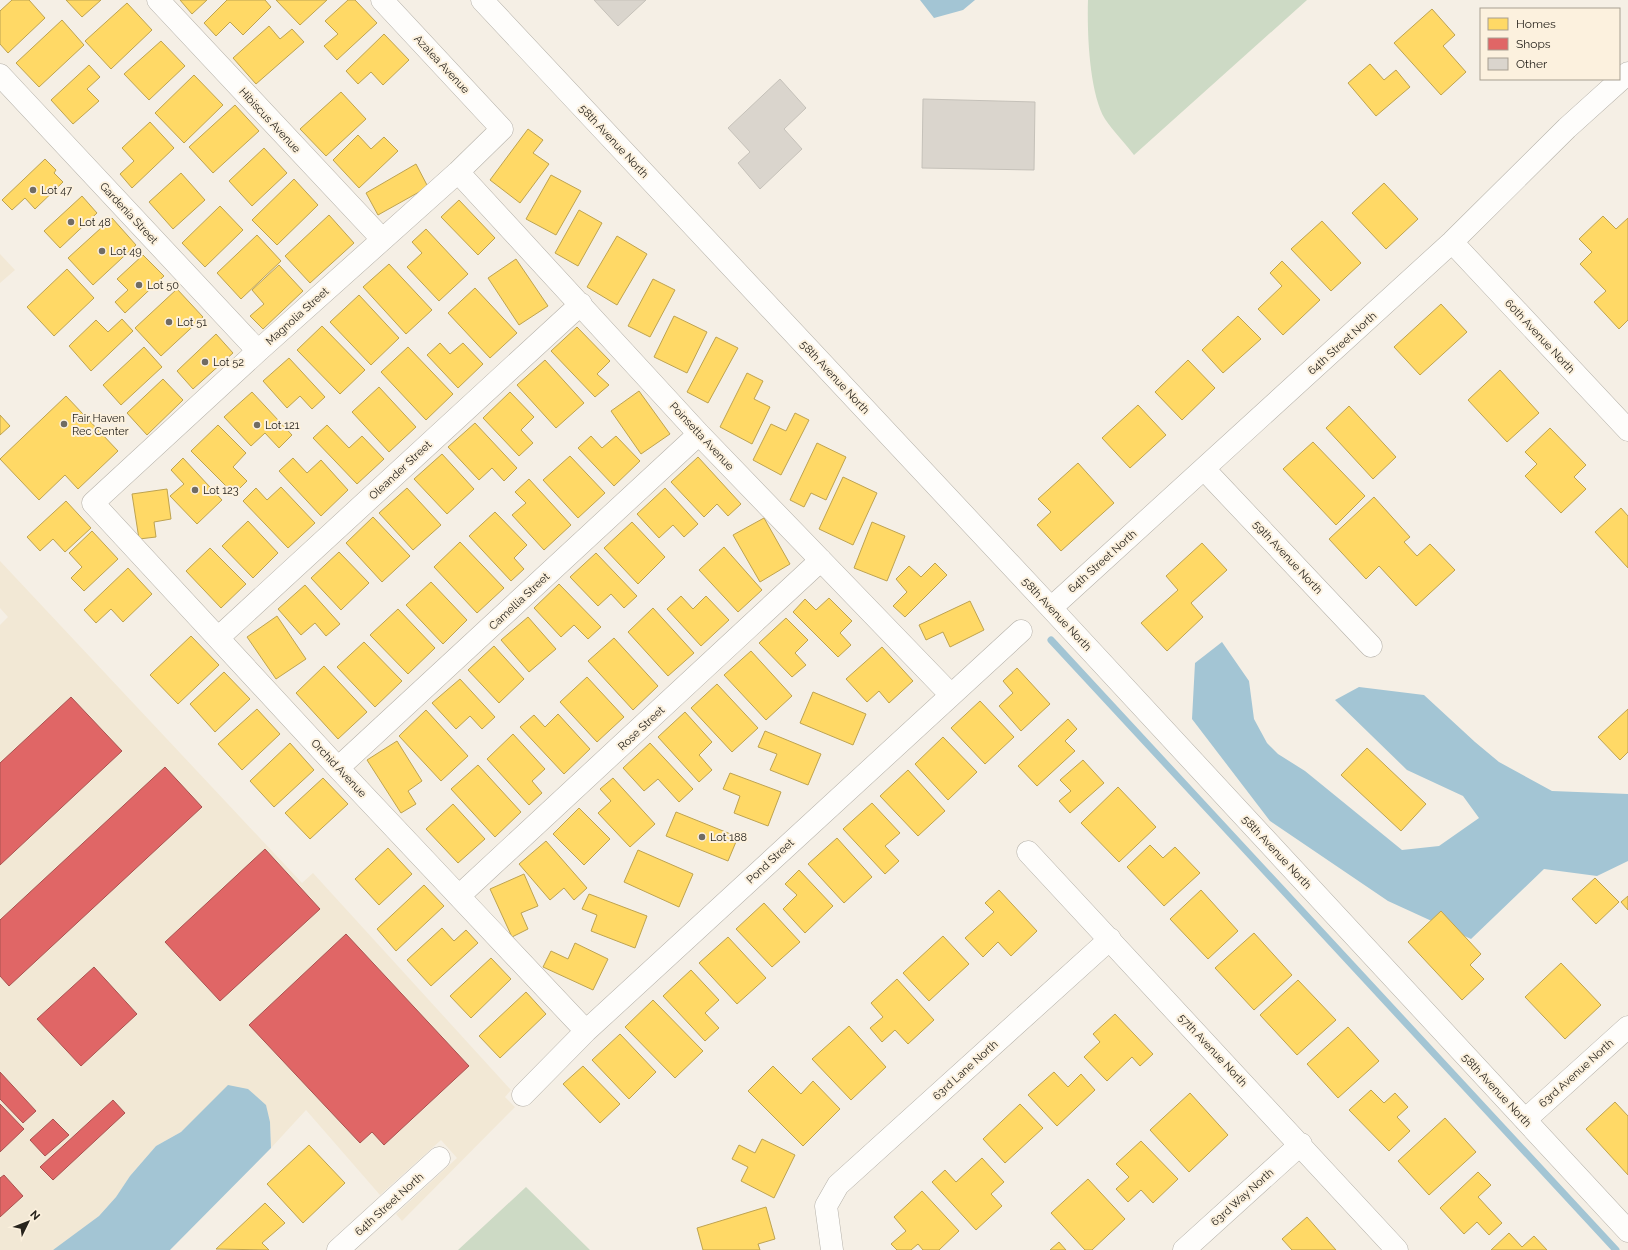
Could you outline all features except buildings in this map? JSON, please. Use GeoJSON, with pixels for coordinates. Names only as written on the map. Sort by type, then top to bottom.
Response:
{"type":"FeatureCollection","features":[{"type":"Feature","properties":{"kind":"street","name":"Hibiscus Avenue"},"geometry":{"type":"LineString","coordinates":[[158,0],[382,239]]}},
{"type":"Feature","properties":{"kind":"street","name":"Azalea Avenue"},"geometry":{"type":"LineString","coordinates":[[382,0],[502,129]]}},
{"type":"Feature","properties":{"kind":"street","name":"58th Avenue North"},"geometry":{"type":"LineString","coordinates":[[482,0],[1051,608],[1628,1231]]}},
{"type":"Feature","properties":{"kind":"street","name":"64th Street North"},"geometry":{"type":"LineString","coordinates":[[1051,608],[1452,242],[1567,128],[1628,73]]}},
{"type":"Feature","properties":{"kind":"street","name":"Gardenia Street"},"geometry":{"type":"LineString","coordinates":[[0,75],[258,351]]}},
{"type":"Feature","properties":{"kind":"street","name":"Magnolia Street"},"geometry":{"type":"LineString","coordinates":[[93,503],[258,351],[458,172],[502,129]]}},
{"type":"Feature","properties":{"kind":"street","name":"Poinsetta Avenue"},"geometry":{"type":"LineString","coordinates":[[458,172],[699,434],[951,695]]}},
{"type":"Feature","properties":{"kind":"street","name":"60th Avenue North"},"geometry":{"type":"LineString","coordinates":[[1452,242],[1628,430]]}},
{"type":"Feature","properties":{"kind":"street","name":"Oleander Street"},"geometry":{"type":"LineString","coordinates":[[219,637],[580,304]]}},
{"type":"Feature","properties":{"kind":"street","name":"Camellia Street"},"geometry":{"type":"LineString","coordinates":[[338,768],[699,434]]}},
{"type":"Feature","properties":{"kind":"street","name":"59th Avenue North"},"geometry":{"type":"LineString","coordinates":[[1204,469],[1371,646]]}},
{"type":"Feature","properties":{"kind":"street","name":"Orchid Avenue"},"geometry":{"type":"LineString","coordinates":[[93,503],[219,637],[338,768],[460,895],[586,1031]]}},
{"type":"Feature","properties":{"kind":"street","name":"Rose Street"},"geometry":{"type":"LineString","coordinates":[[460,895],[821,560]]}},
{"type":"Feature","properties":{"kind":"street","name":"Pond Street"},"geometry":{"type":"LineString","coordinates":[[523,1096],[586,1031],[1021,631]]}},
{"type":"Feature","properties":{"kind":"street","name":"57th Avenue North"},"geometry":{"type":"LineString","coordinates":[[1028,852],[1398,1250]]}},
{"type":"Feature","properties":{"kind":"street","name":"63rd Lane North"},"geometry":{"type":"LineString","coordinates":[[832,1250],[826,1206],[838,1185],[1110,939]]}},
{"type":"Feature","properties":{"kind":"street","name":"63rd Avenue North"},"geometry":{"type":"LineString","coordinates":[[1525,1120],[1628,1027]]}},
{"type":"Feature","properties":{"kind":"street","name":"63rd Way North"},"geometry":{"type":"LineString","coordinates":[[1184,1250],[1300,1144]]}},
{"type":"Feature","properties":{"kind":"street","name":"64th Street North"},"geometry":{"type":"LineString","coordinates":[[338,1250],[439,1158]]}},
{"type":"Feature","properties":{"kind":"shaded area"},"geometry":{"type":"Polygon","coordinates":[[[0,254],[15,270],[0,283],[0,254]]]}},
{"type":"Feature","properties":{"kind":"shaded area"},"geometry":{"type":"Polygon","coordinates":[[[0,561],[302,883],[313,873],[511,1090],[505,1097],[515,1107],[402,1221],[396,1214],[457,1158],[441,1140],[380,1195],[306,1110],[271,1148],[270,1122],[197,1117],[181,1132],[156,1146],[130,1176],[116,1197],[99,1216],[57,1248],[53,1250],[0,1250],[0,625],[8,617],[0,608],[0,561]]]}},
{"type":"Feature","properties":{"kind":"green space"},"geometry":{"type":"Polygon","coordinates":[[[1088,0],[1307,0],[1134,155],[1105,119],[1095,93],[1090,61],[1088,0]]]}},
{"type":"Feature","properties":{"kind":"green space"},"geometry":{"type":"Polygon","coordinates":[[[526,1187],[590,1250],[458,1250],[526,1187]]]}},
{"type":"Feature","properties":{"kind":"water"},"geometry":{"type":"Polygon","coordinates":[[[920,0],[975,0],[963,10],[934,18],[920,0]]]}},
{"type":"Feature","properties":{"kind":"water"},"geometry":{"type":"Polygon","coordinates":[[[1222,642],[1249,681],[1254,719],[1267,743],[1278,754],[1305,771],[1402,850],[1439,846],[1479,818],[1463,796],[1407,770],[1335,700],[1359,687],[1424,695],[1499,762],[1552,791],[1628,794],[1628,861],[1597,876],[1544,869],[1471,939],[1388,901],[1270,821],[1192,719],[1195,663],[1222,642]]]}},
{"type":"Feature","properties":{"kind":"water"},"geometry":{"type":"Polygon","coordinates":[[[228,1085],[248,1089],[266,1105],[270,1122],[271,1148],[170,1250],[53,1250],[99,1216],[116,1197],[130,1176],[156,1146],[181,1132],[228,1085]]]}},
{"type":"Feature","properties":{"kind":"waterway"},"geometry":{"type":"LineString","coordinates":[[1051,640],[1616,1250]]}},
{"type":"Feature","properties":{"kind":"place","name":"Lot 47"},"geometry":{"type":"Point","coordinates":[33,190]}},
{"type":"Feature","properties":{"kind":"place","name":"Lot 48"},"geometry":{"type":"Point","coordinates":[71,222]}},
{"type":"Feature","properties":{"kind":"place","name":"Lot 49"},"geometry":{"type":"Point","coordinates":[102,251]}},
{"type":"Feature","properties":{"kind":"place","name":"Lot 50"},"geometry":{"type":"Point","coordinates":[139,285]}},
{"type":"Feature","properties":{"kind":"place","name":"Lot 51"},"geometry":{"type":"Point","coordinates":[169,322]}},
{"type":"Feature","properties":{"kind":"place","name":"Lot 52"},"geometry":{"type":"Point","coordinates":[205,362]}},
{"type":"Feature","properties":{"kind":"place","name":"Fair Haven Rec Center"},"geometry":{"type":"Point","coordinates":[64,424]}},
{"type":"Feature","properties":{"kind":"place","name":"Lot 121"},"geometry":{"type":"Point","coordinates":[257,425]}},
{"type":"Feature","properties":{"kind":"place","name":"Lot 123"},"geometry":{"type":"Point","coordinates":[195,490]}},
{"type":"Feature","properties":{"kind":"place","name":"Lot 188"},"geometry":{"type":"Point","coordinates":[702,837]}}]}
